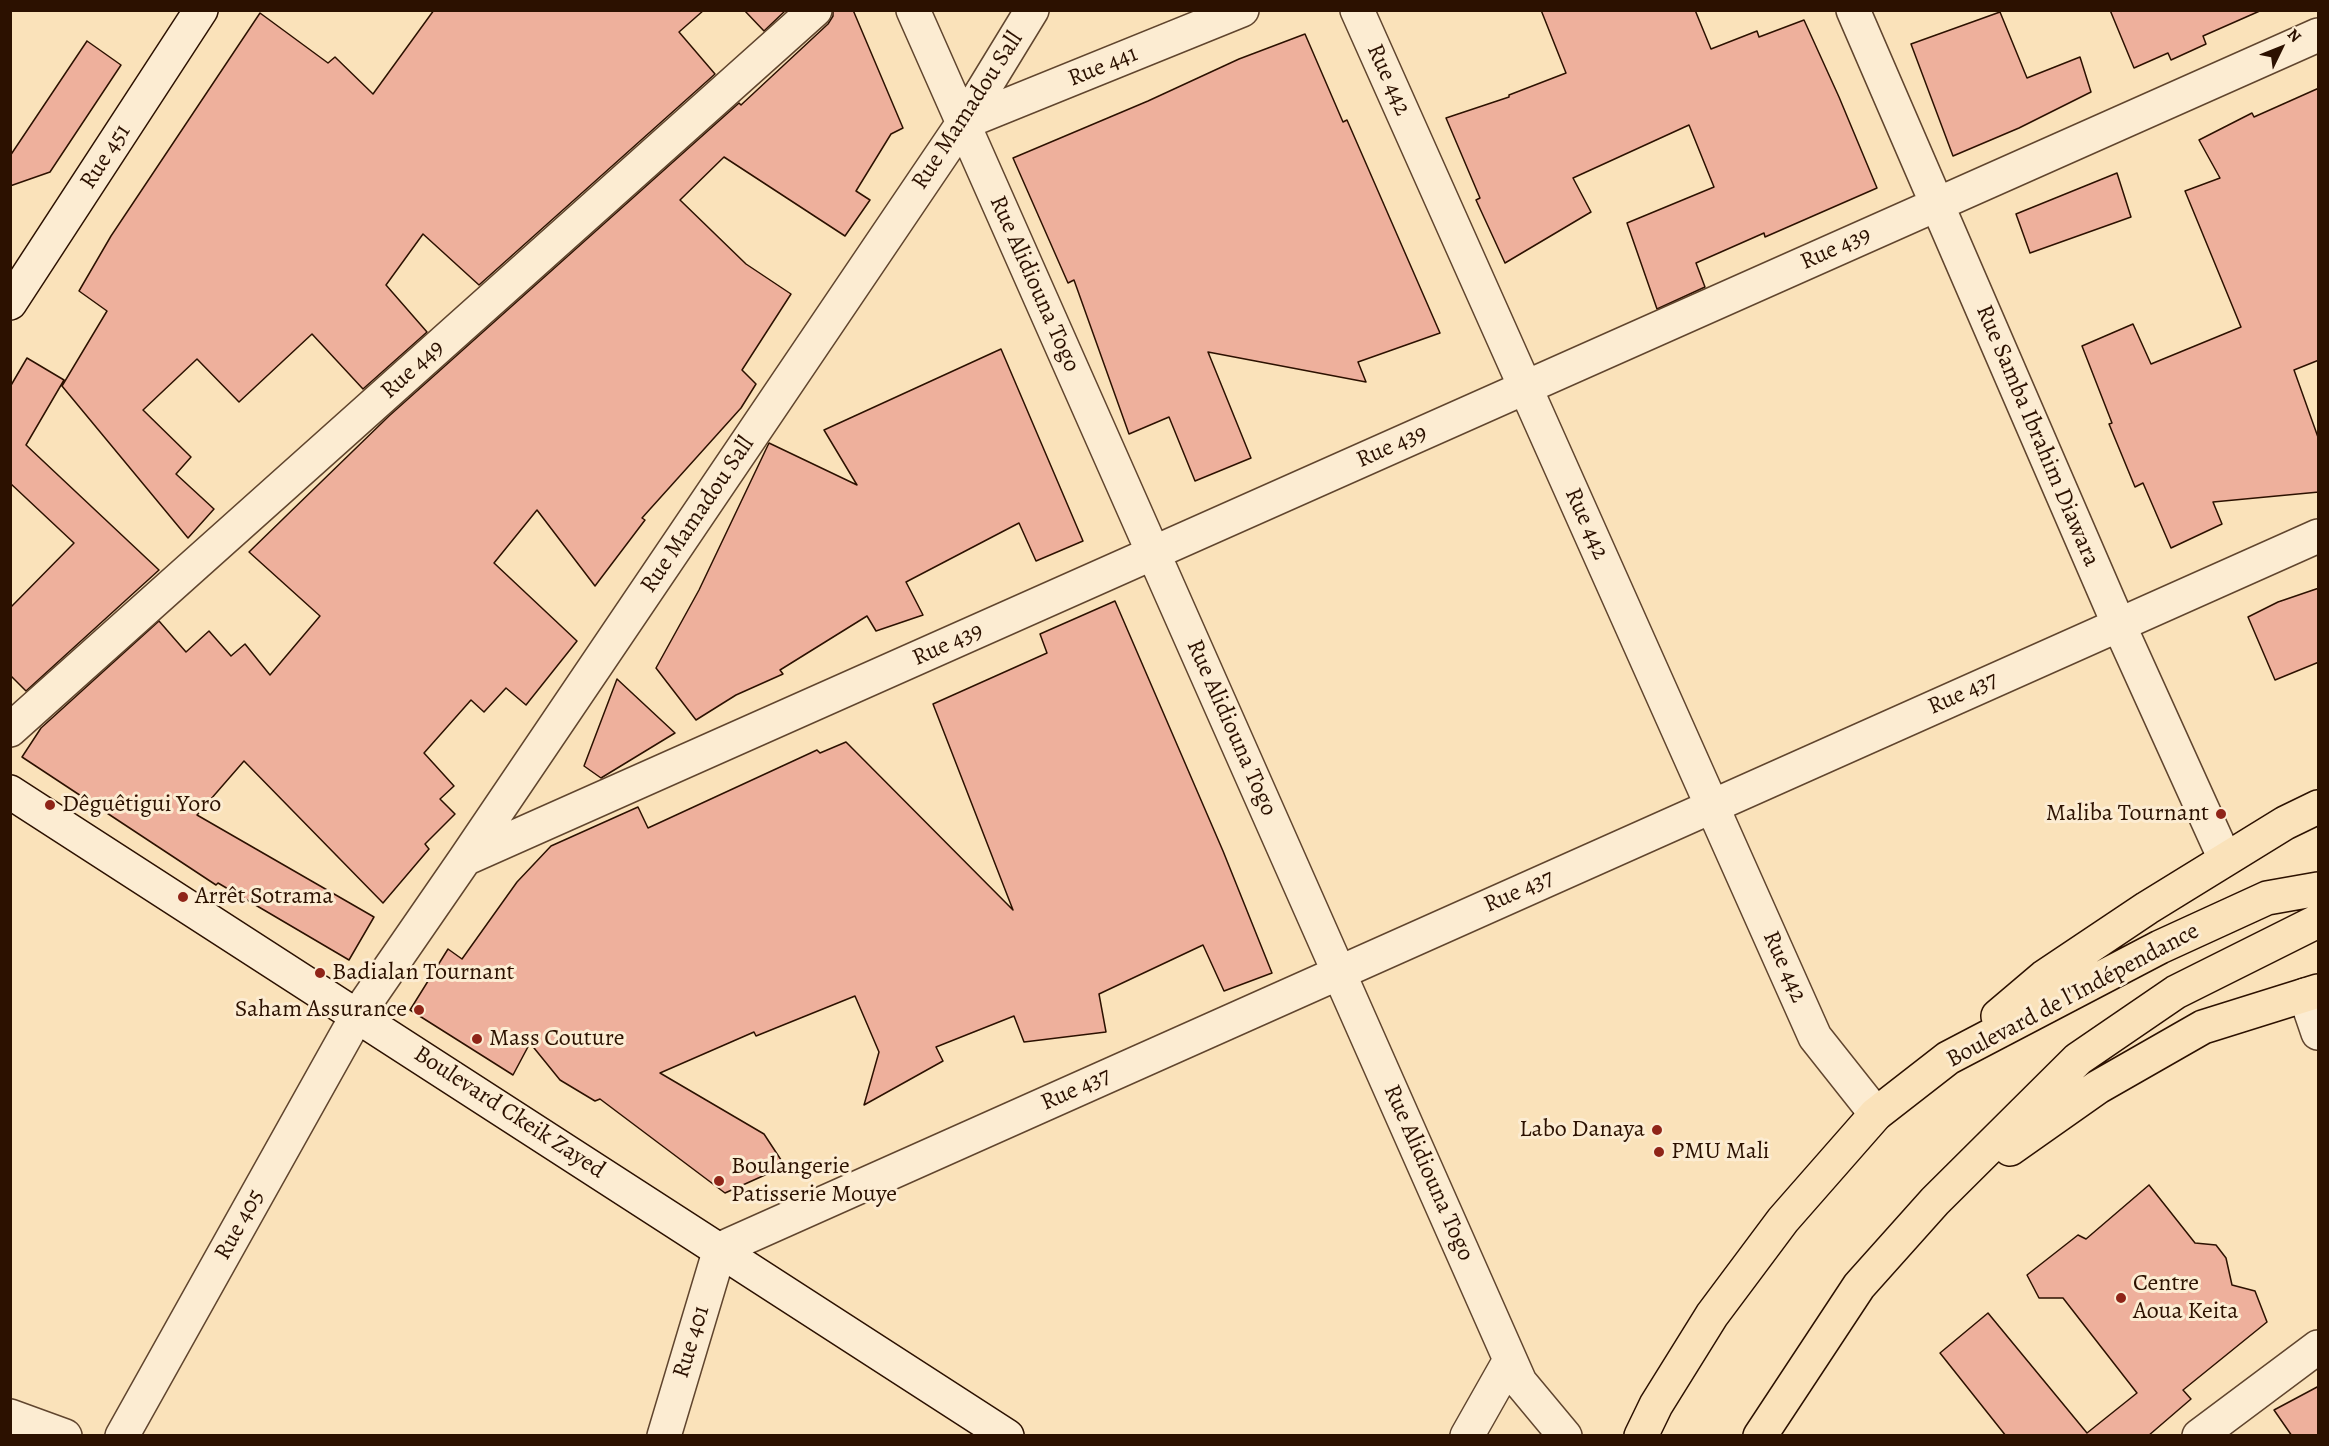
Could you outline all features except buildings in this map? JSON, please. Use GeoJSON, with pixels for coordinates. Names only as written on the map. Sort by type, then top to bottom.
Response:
{"type":"FeatureCollection","features":[{"type":"Feature","properties":{"kind":"highway"},"geometry":{"type":"LineString","coordinates":[[1948,1058],[2044,978],[2147,908],[2285,823],[2319,807]]}},
{"type":"Feature","properties":{"kind":"highway","name":"Boulevard de l'Indépendance"},"geometry":{"type":"LineString","coordinates":[[1641,1436],[1656,1405],[1713,1315],[1783,1220],[1876,1114],[1948,1058],[2160,947],[2267,898],[2319,889]]}},
{"type":"Feature","properties":{"kind":"highway","name":"Boulevard de l'Indépendance"},"geometry":{"type":"LineString","coordinates":[[1760,1436],[1859,1286],[1935,1201],[2078,1059],[2176,992],[2319,921]]}},
{"type":"Feature","properties":{"kind":"highway"},"geometry":{"type":"LineString","coordinates":[[1935,1201],[2098,1087],[2203,1027],[2312,993]]}},
{"type":"Feature","properties":{"kind":"street","name":"Rue 451"},"geometry":{"type":"LineString","coordinates":[[10,303],[201,10]]}},
{"type":"Feature","properties":{"kind":"street","name":"Rue 449"},"geometry":{"type":"LineString","coordinates":[[10,730],[815,10]]}},
{"type":"Feature","properties":{"kind":"street","name":"Rue Alidiouna Togo"},"geometry":{"type":"LineString","coordinates":[[913,10],[1515,1371],[1566,1436]]}},
{"type":"Feature","properties":{"kind":"street","name":"Rue Mamadou Sall"},"geometry":{"type":"LineString","coordinates":[[358,1014],[963,123],[1032,10]]}},
{"type":"Feature","properties":{"kind":"street","name":"Rue 441"},"geometry":{"type":"LineString","coordinates":[[963,123],[1242,10]]}},
{"type":"Feature","properties":{"kind":"street","name":"Rue 442"},"geometry":{"type":"LineString","coordinates":[[1357,10],[1815,1037],[1876,1114]]}},
{"type":"Feature","properties":{"kind":"street","name":"Rue Samba Ibrahim Diawara"},"geometry":{"type":"LineString","coordinates":[[1853,10],[2119,625],[2225,859]]}},
{"type":"Feature","properties":{"kind":"street","name":"Rue 439"},"geometry":{"type":"LineString","coordinates":[[465,859],[2319,35]]}},
{"type":"Feature","properties":{"kind":"street","name":"Rue 437"},"geometry":{"type":"LineString","coordinates":[[720,1249],[2319,536]]}},
{"type":"Feature","properties":{"kind":"street","name":"Boulevard Ckeik Zayed"},"geometry":{"type":"LineString","coordinates":[[10,792],[358,1014],[1007,1436]]}},
{"type":"Feature","properties":{"kind":"street"},"geometry":{"type":"LineString","coordinates":[[2312,993],[2319,1033]]}},
{"type":"Feature","properties":{"kind":"street","name":"Rue 405"},"geometry":{"type":"LineString","coordinates":[[122,1436],[358,1014]]}},
{"type":"Feature","properties":{"kind":"street","name":"Rue 401"},"geometry":{"type":"LineString","coordinates":[[664,1436],[720,1249]]}},
{"type":"Feature","properties":{"kind":"street"},"geometry":{"type":"LineString","coordinates":[[2199,1436],[2319,1347]]}},
{"type":"Feature","properties":{"kind":"street"},"geometry":{"type":"LineString","coordinates":[[1467,1436],[1515,1371]]}},
{"type":"Feature","properties":{"kind":"street"},"geometry":{"type":"LineString","coordinates":[[10,1416],[65,1436]]}},
{"type":"Feature","properties":{"kind":"place","name":"Dêguêtigui Yoro"},"geometry":{"type":"Point","coordinates":[50,805]}},
{"type":"Feature","properties":{"kind":"place","name":"Maliba Tournant"},"geometry":{"type":"Point","coordinates":[2221,814]}},
{"type":"Feature","properties":{"kind":"place","name":"Arrêt Sotrama"},"geometry":{"type":"Point","coordinates":[183,897]}},
{"type":"Feature","properties":{"kind":"place","name":"Badialan Tournant"},"geometry":{"type":"Point","coordinates":[320,973]}},
{"type":"Feature","properties":{"kind":"place","name":"Saham Assurance"},"geometry":{"type":"Point","coordinates":[419,1010]}},
{"type":"Feature","properties":{"kind":"place","name":"Mass Couture"},"geometry":{"type":"Point","coordinates":[477,1039]}},
{"type":"Feature","properties":{"kind":"place","name":"Labo Danaya"},"geometry":{"type":"Point","coordinates":[1657,1130]}},
{"type":"Feature","properties":{"kind":"place","name":"PMU Mali"},"geometry":{"type":"Point","coordinates":[1659,1152]}},
{"type":"Feature","properties":{"kind":"place","name":"Boulangerie Patisserie Mouye"},"geometry":{"type":"Point","coordinates":[719,1181]}},
{"type":"Feature","properties":{"kind":"place","name":"Centre Aoua Keita"},"geometry":{"type":"Point","coordinates":[2121,1298]}}]}
